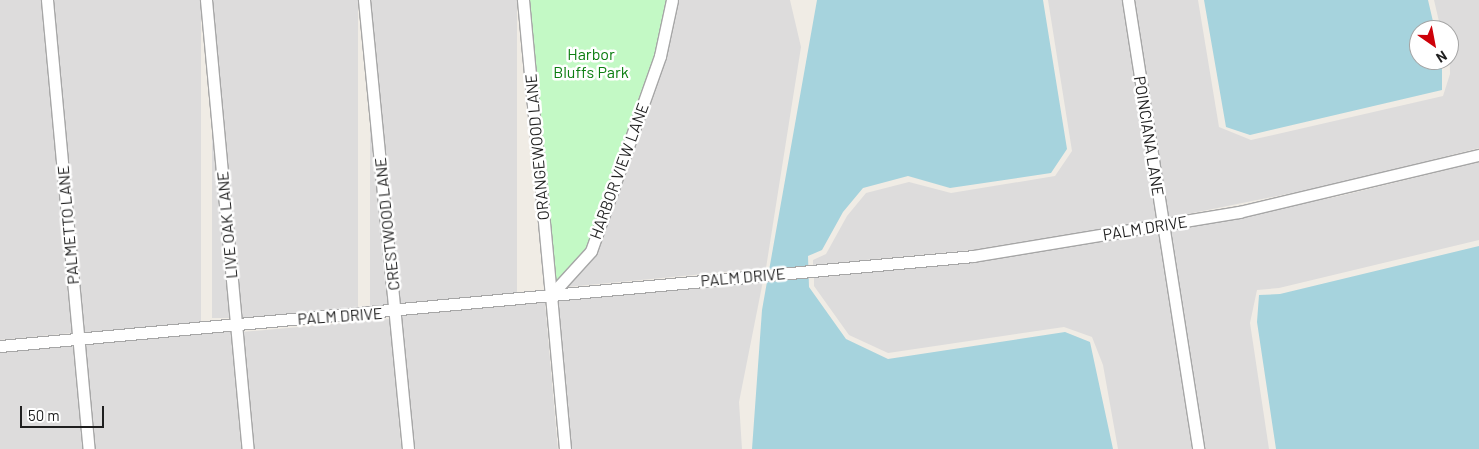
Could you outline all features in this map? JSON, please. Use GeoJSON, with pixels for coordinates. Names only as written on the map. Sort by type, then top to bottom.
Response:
{"type":"FeatureCollection","features":[{"type":"Feature","properties":{"kind":"street","name":"PALMETTO LANE"},"geometry":{"type":"LineString","coordinates":[[47,0],[89,449]]}},
{"type":"Feature","properties":{"kind":"street","name":"LIVE OAK LANE"},"geometry":{"type":"LineString","coordinates":[[206,0],[248,449]]}},
{"type":"Feature","properties":{"kind":"street","name":"CRESTWOOD LANE"},"geometry":{"type":"LineString","coordinates":[[364,0],[408,449]]}},
{"type":"Feature","properties":{"kind":"street","name":"ORANGEWOOD LANE"},"geometry":{"type":"LineString","coordinates":[[523,0],[551,294]]}},
{"type":"Feature","properties":{"kind":"street","name":"HARBOR VIEW LANE"},"geometry":{"type":"LineString","coordinates":[[551,294],[591,251],[660,56],[672,0]]}},
{"type":"Feature","properties":{"kind":"street","name":"POINCIANA LANE"},"geometry":{"type":"LineString","coordinates":[[1128,0],[1198,449]]}},
{"type":"Feature","properties":{"kind":"street","name":"PALM DRIVE"},"geometry":{"type":"LineString","coordinates":[[0,346],[236,324],[395,312],[551,294],[973,256],[1164,225],[1339,190],[1479,155]]}},
{"type":"Feature","properties":{"kind":"street"},"geometry":{"type":"LineString","coordinates":[[551,294],[565,449]]}},
{"type":"Feature","properties":{"kind":"shaded area"},"geometry":{"type":"Polygon","coordinates":[[[0,0],[41,0],[72,333],[0,340],[0,0]]]}},
{"type":"Feature","properties":{"kind":"shaded area"},"geometry":{"type":"Polygon","coordinates":[[[53,0],[201,0],[201,332],[53,332],[53,0]]]}},
{"type":"Feature","properties":{"kind":"shaded area"},"geometry":{"type":"Polygon","coordinates":[[[212,0],[358,0],[358,318],[212,318],[212,0]]]}},
{"type":"Feature","properties":{"kind":"shaded area"},"geometry":{"type":"Polygon","coordinates":[[[370,0],[517,0],[517,307],[370,307],[370,0]]]}},
{"type":"Feature","properties":{"kind":"shaded area"},"geometry":{"type":"Polygon","coordinates":[[[678,0],[790,0],[801,47],[766,268],[567,287],[596,254],[666,59],[678,0]]]}},
{"type":"Feature","properties":{"kind":"shaded area"},"geometry":{"type":"Polygon","coordinates":[[[1048,0],[1122,0],[1157,220],[972,250],[813,265],[813,260],[826,254],[847,216],[866,193],[909,182],[951,193],[1055,176],[1072,151],[1048,0]]]}},
{"type":"Feature","properties":{"kind":"shaded area"},"geometry":{"type":"Polygon","coordinates":[[[1134,0],[1198,0],[1219,127],[1251,140],[1443,96],[1450,70],[1459,70],[1459,20],[1439,20],[1434,0],[1479,0],[1479,148],[1337,184],[1168,218],[1134,0]]]}},
{"type":"Feature","properties":{"kind":"shaded area"},"geometry":{"type":"Polygon","coordinates":[[[1479,162],[1479,240],[1279,288],[1257,290],[1250,323],[1269,449],[1204,449],[1170,230],[1340,196],[1479,162]]]}},
{"type":"Feature","properties":{"kind":"shaded area"},"geometry":{"type":"Polygon","coordinates":[[[1159,232],[1192,449],[1118,449],[1103,365],[1092,337],[1064,327],[888,353],[849,335],[814,286],[814,278],[975,262],[1159,232]]]}},
{"type":"Feature","properties":{"kind":"shaded area"},"geometry":{"type":"Polygon","coordinates":[[[763,281],[739,402],[742,449],[571,449],[557,300],[763,281]]]}},
{"type":"Feature","properties":{"kind":"shaded area"},"geometry":{"type":"Polygon","coordinates":[[[545,302],[558,449],[413,449],[402,315],[545,302]]]}},
{"type":"Feature","properties":{"kind":"shaded area"},"geometry":{"type":"Polygon","coordinates":[[[390,319],[401,449],[254,449],[244,332],[390,319]]]}},
{"type":"Feature","properties":{"kind":"shaded area"},"geometry":{"type":"Polygon","coordinates":[[[231,331],[241,449],[94,449],[85,344],[231,331]]]}},
{"type":"Feature","properties":{"kind":"shaded area"},"geometry":{"type":"Polygon","coordinates":[[[73,345],[83,449],[0,449],[0,353],[73,345]]]}},
{"type":"Feature","properties":{"kind":"green space","name":"Harbor Bluffs Park"},"geometry":{"type":"Polygon","coordinates":[[[523,0],[672,0],[672,14],[591,251],[551,295],[523,0]]]}},
{"type":"Feature","properties":{"kind":"water"},"geometry":{"type":"Polygon","coordinates":[[[817,0],[1043,0],[1067,149],[1051,173],[950,188],[908,176],[863,188],[843,212],[822,250],[808,256],[809,287],[846,339],[888,359],[1065,332],[1090,342],[1113,449],[752,449],[762,310],[817,0]]]}},
{"type":"Feature","properties":{"kind":"water"},"geometry":{"type":"Polygon","coordinates":[[[1204,0],[1428,0],[1433,20],[1409,20],[1409,70],[1442,70],[1442,90],[1250,135],[1226,127],[1204,0]]]}},
{"type":"Feature","properties":{"kind":"water"},"geometry":{"type":"Polygon","coordinates":[[[1479,246],[1479,449],[1276,449],[1257,322],[1259,295],[1280,294],[1479,246]]]}}]}
